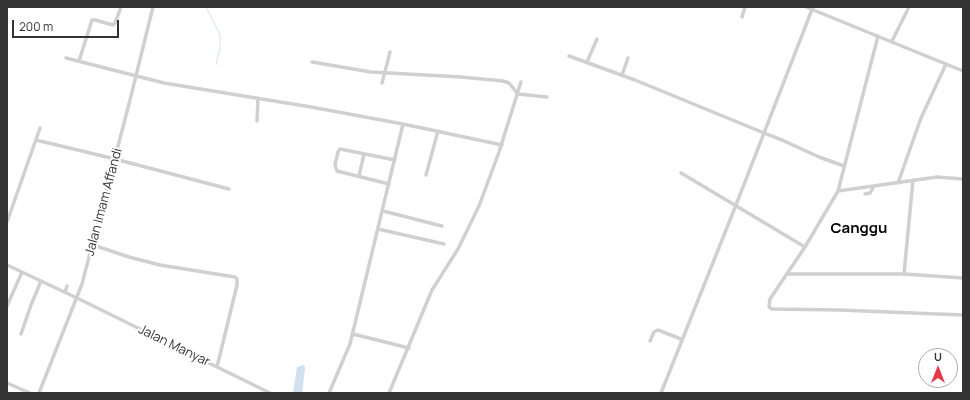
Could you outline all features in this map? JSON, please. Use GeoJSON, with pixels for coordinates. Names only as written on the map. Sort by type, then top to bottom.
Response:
{"type":"FeatureCollection","features":[{"type":"Feature","properties":{"kind":"street"},"geometry":{"type":"LineString","coordinates":[[79,61],[92,20],[113,25],[121,7]]}},
{"type":"Feature","properties":{"kind":"street","name":"Jalan Imam Affandi"},"geometry":{"type":"LineString","coordinates":[[39,393],[77,298],[93,245],[153,7]]}},
{"type":"Feature","properties":{"kind":"street"},"geometry":{"type":"LineString","coordinates":[[742,17],[745,7]]}},
{"type":"Feature","properties":{"kind":"street"},"geometry":{"type":"LineString","coordinates":[[806,7],[812,8],[963,71]]}},
{"type":"Feature","properties":{"kind":"street"},"geometry":{"type":"LineString","coordinates":[[892,42],[909,7]]}},
{"type":"Feature","properties":{"kind":"street"},"geometry":{"type":"LineString","coordinates":[[660,393],[736,204],[812,8]]}},
{"type":"Feature","properties":{"kind":"street"},"geometry":{"type":"LineString","coordinates":[[878,36],[838,191],[805,247],[770,299],[769,306],[772,309],[963,315]]}},
{"type":"Feature","properties":{"kind":"street"},"geometry":{"type":"LineString","coordinates":[[588,62],[596,39]]}},
{"type":"Feature","properties":{"kind":"street"},"geometry":{"type":"LineString","coordinates":[[382,83],[390,52]]}},
{"type":"Feature","properties":{"kind":"street"},"geometry":{"type":"LineString","coordinates":[[569,56],[588,62],[844,166]]}},
{"type":"Feature","properties":{"kind":"street"},"geometry":{"type":"LineString","coordinates":[[66,58],[136,76],[192,88],[258,98],[403,124],[502,145]]}},
{"type":"Feature","properties":{"kind":"street"},"geometry":{"type":"LineString","coordinates":[[622,76],[628,58]]}},
{"type":"Feature","properties":{"kind":"street"},"geometry":{"type":"LineString","coordinates":[[312,62],[385,74],[461,77],[503,81],[510,84],[518,94],[547,98]]}},
{"type":"Feature","properties":{"kind":"street"},"geometry":{"type":"LineString","coordinates":[[898,182],[921,118],[946,64]]}},
{"type":"Feature","properties":{"kind":"street"},"geometry":{"type":"LineString","coordinates":[[390,393],[432,290],[458,249],[479,206],[502,145],[521,82]]}},
{"type":"Feature","properties":{"kind":"street"},"geometry":{"type":"LineString","coordinates":[[256,121],[258,98]]}},
{"type":"Feature","properties":{"kind":"street"},"geometry":{"type":"LineString","coordinates":[[329,393],[345,359],[353,334],[403,124]]}},
{"type":"Feature","properties":{"kind":"street"},"geometry":{"type":"LineString","coordinates":[[7,222],[40,128]]}},
{"type":"Feature","properties":{"kind":"street"},"geometry":{"type":"LineString","coordinates":[[426,175],[438,131]]}},
{"type":"Feature","properties":{"kind":"street"},"geometry":{"type":"LineString","coordinates":[[36,140],[229,189]]}},
{"type":"Feature","properties":{"kind":"street"},"geometry":{"type":"LineString","coordinates":[[389,184],[337,171],[336,162],[338,152],[340,149],[395,160]]}},
{"type":"Feature","properties":{"kind":"street"},"geometry":{"type":"LineString","coordinates":[[359,176],[364,154]]}},
{"type":"Feature","properties":{"kind":"street"},"geometry":{"type":"LineString","coordinates":[[681,173],[736,204],[805,247]]}},
{"type":"Feature","properties":{"kind":"street"},"geometry":{"type":"LineString","coordinates":[[838,191],[937,177],[963,179]]}},
{"type":"Feature","properties":{"kind":"street"},"geometry":{"type":"LineString","coordinates":[[904,274],[913,180]]}},
{"type":"Feature","properties":{"kind":"street"},"geometry":{"type":"LineString","coordinates":[[865,194],[870,193],[874,186]]}},
{"type":"Feature","properties":{"kind":"street"},"geometry":{"type":"LineString","coordinates":[[383,211],[442,226]]}},
{"type":"Feature","properties":{"kind":"street"},"geometry":{"type":"LineString","coordinates":[[378,229],[444,244]]}},
{"type":"Feature","properties":{"kind":"street"},"geometry":{"type":"LineString","coordinates":[[93,245],[160,266],[235,277],[238,279],[217,367]]}},
{"type":"Feature","properties":{"kind":"street","name":"Jalan Manyar"},"geometry":{"type":"LineString","coordinates":[[7,265],[270,393]]}},
{"type":"Feature","properties":{"kind":"street"},"geometry":{"type":"LineString","coordinates":[[7,306],[22,272]]}},
{"type":"Feature","properties":{"kind":"street"},"geometry":{"type":"LineString","coordinates":[[788,274],[904,274],[963,278]]}},
{"type":"Feature","properties":{"kind":"street"},"geometry":{"type":"LineString","coordinates":[[21,334],[41,281]]}},
{"type":"Feature","properties":{"kind":"street"},"geometry":{"type":"LineString","coordinates":[[65,292],[67,286]]}},
{"type":"Feature","properties":{"kind":"street"},"geometry":{"type":"LineString","coordinates":[[650,341],[654,332],[658,330],[681,339]]}},
{"type":"Feature","properties":{"kind":"street"},"geometry":{"type":"LineString","coordinates":[[353,334],[409,348]]}},
{"type":"Feature","properties":{"kind":"street"},"geometry":{"type":"LineString","coordinates":[[7,382],[30,393]]}},
{"type":"Feature","properties":{"kind":"water"},"geometry":{"type":"Polygon","coordinates":[[[304,365],[305,368],[302,393],[293,393],[297,367],[304,365]]]}},
{"type":"Feature","properties":{"kind":"waterway"},"geometry":{"type":"LineString","coordinates":[[206,7],[220,35],[220,48],[216,65]]}},
{"type":"Feature","properties":{"kind":"district","name":"Canggu"},"geometry":{"type":"Point","coordinates":[859,229]}}]}
